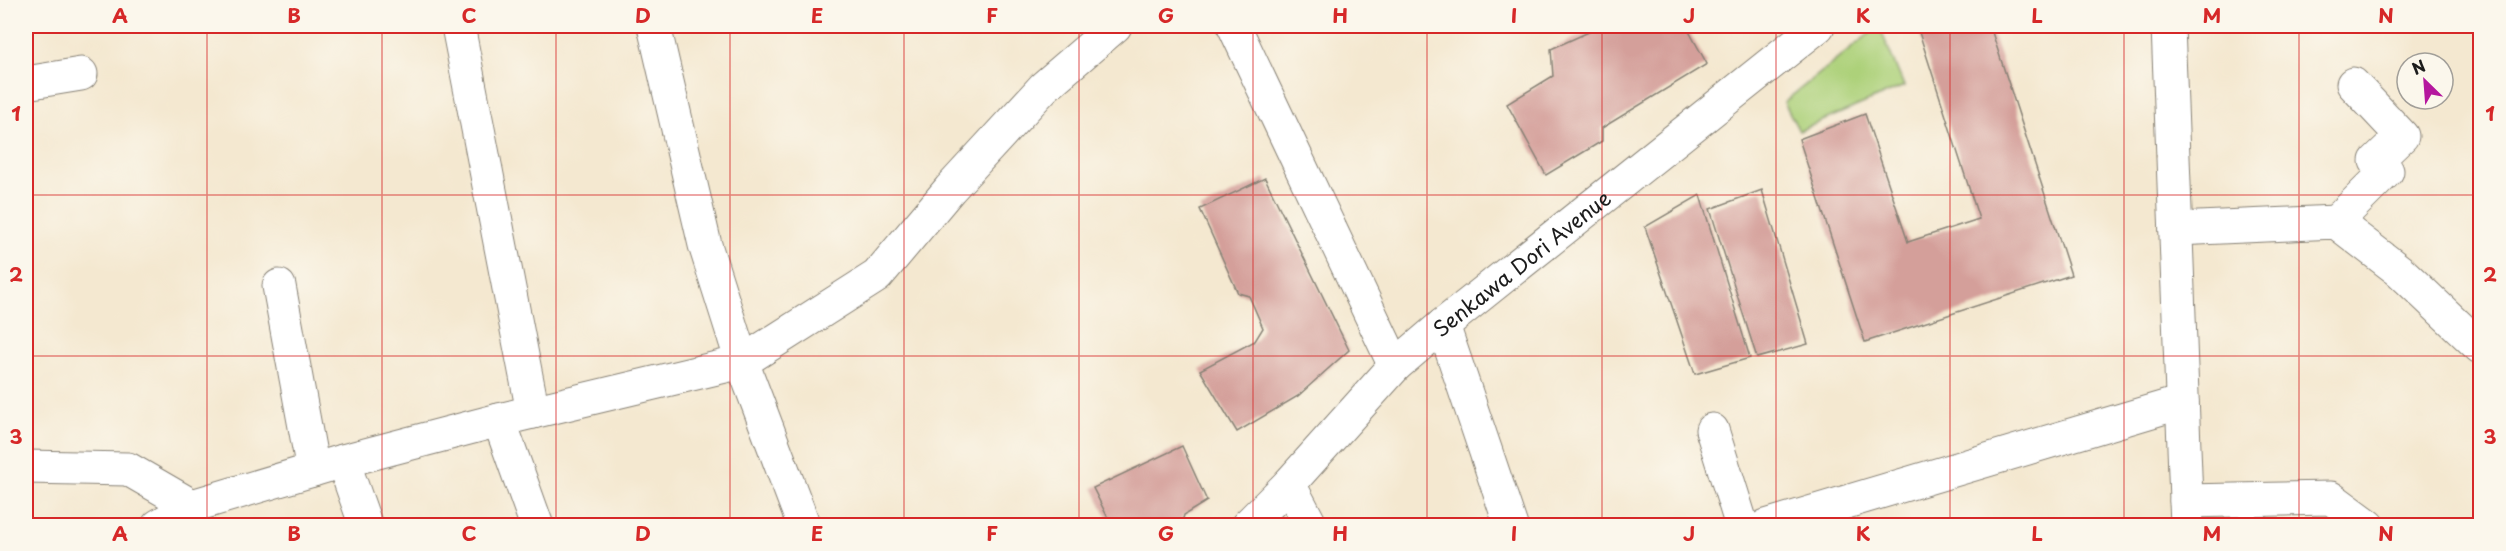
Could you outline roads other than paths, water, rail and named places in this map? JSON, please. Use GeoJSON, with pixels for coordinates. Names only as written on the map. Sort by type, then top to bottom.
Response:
{"type":"FeatureCollection","features":[{"type":"Feature","properties":{"kind":"street"},"geometry":{"type":"LineString","coordinates":[[458,26],[477,134],[533,412]]}},
{"type":"Feature","properties":{"kind":"street"},"geometry":{"type":"LineString","coordinates":[[654,26],[705,244],[742,362],[804,525]]}},
{"type":"Feature","properties":{"kind":"street"},"geometry":{"type":"LineString","coordinates":[[158,525],[192,506],[328,466],[499,420],[742,362],[877,276],[950,189],[1044,87],[1115,26]]}},
{"type":"Feature","properties":{"kind":"street"},"geometry":{"type":"LineString","coordinates":[[1234,26],[1395,366]]}},
{"type":"Feature","properties":{"kind":"street"},"geometry":{"type":"LineString","coordinates":[[2168,26],[2187,513],[2331,498],[2369,525]]}},
{"type":"Feature","properties":{"kind":"street","name":"Senkawa Dori Avenue"},"geometry":{"type":"LineString","coordinates":[[1246,525],[1289,484],[1395,366],[1812,28]]}},
{"type":"Feature","properties":{"kind":"street"},"geometry":{"type":"LineString","coordinates":[[26,83],[81,74]]}},
{"type":"Feature","properties":{"kind":"street"},"geometry":{"type":"LineString","coordinates":[[2336,222],[2387,171],[2376,161],[2402,136],[2353,84]]}},
{"type":"Feature","properties":{"kind":"street"},"geometry":{"type":"LineString","coordinates":[[2176,230],[2336,222],[2401,272],[2481,347]]}},
{"type":"Feature","properties":{"kind":"street"},"geometry":{"type":"LineString","coordinates":[[279,286],[328,466],[366,525]]}},
{"type":"Feature","properties":{"kind":"street"},"geometry":{"type":"LineString","coordinates":[[1443,325],[1511,525]]}},
{"type":"Feature","properties":{"kind":"street"},"geometry":{"type":"LineString","coordinates":[[1774,524],[2182,402]]}},
{"type":"Feature","properties":{"kind":"street"},"geometry":{"type":"LineString","coordinates":[[499,420],[537,525]]}},
{"type":"Feature","properties":{"kind":"street"},"geometry":{"type":"LineString","coordinates":[[1712,430],[1742,525]]}},
{"type":"Feature","properties":{"kind":"street"},"geometry":{"type":"LineString","coordinates":[[26,467],[128,469],[192,506]]}},
{"type":"Feature","properties":{"kind":"street"},"geometry":{"type":"LineString","coordinates":[[1289,484],[1311,525]]}}]}
